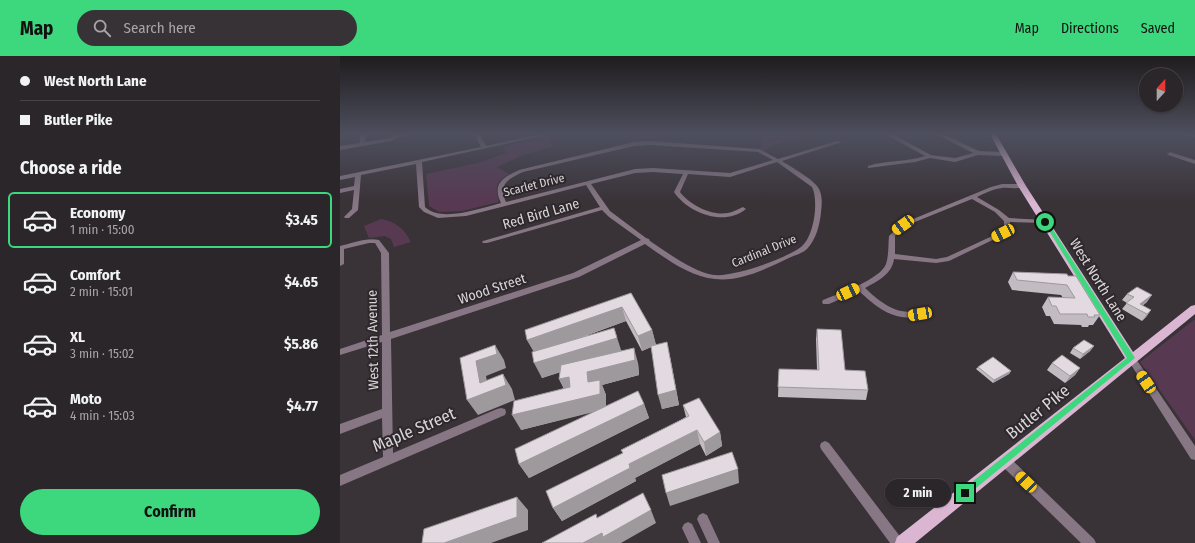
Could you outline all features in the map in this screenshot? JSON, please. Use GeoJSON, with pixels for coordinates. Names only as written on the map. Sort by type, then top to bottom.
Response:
{"type":"FeatureCollection","features":[{"type":"Feature","properties":{"kind":"main road","name":"West North Lane"},"geometry":{"type":"LineString","coordinates":[[1006,157],[1022,186],[1131,358]]}},
{"type":"Feature","properties":{"kind":"main road","name":"Butler Pike"},"geometry":{"type":"LineString","coordinates":[[903,543],[1131,358],[1195,309]]}},
{"type":"Feature","properties":{"kind":"street"},"geometry":{"type":"LineString","coordinates":[[340,178],[439,157]]}},
{"type":"Feature","properties":{"kind":"street","name":"Cardinal Drive"},"geometry":{"type":"LineString","coordinates":[[504,204],[499,195],[499,189],[506,179],[532,168],[580,157]]}},
{"type":"Feature","properties":{"kind":"street","name":"Cardinal Drive"},"geometry":{"type":"LineString","coordinates":[[588,183],[598,196],[603,208],[612,216],[689,269],[714,277],[740,275],[804,248],[810,242],[815,225],[819,202],[818,190],[779,161],[770,157]]}},
{"type":"Feature","properties":{"kind":"street","name":"Scarlet Drive"},"geometry":{"type":"LineString","coordinates":[[419,161],[422,207],[431,214],[446,216],[466,214],[636,171],[730,175],[792,157]]}},
{"type":"Feature","properties":{"kind":"street"},"geometry":{"type":"LineString","coordinates":[[870,167],[883,163],[913,161],[928,157]]}},
{"type":"Feature","properties":{"kind":"street"},"geometry":{"type":"LineString","coordinates":[[935,157],[955,160],[966,157]]}},
{"type":"Feature","properties":{"kind":"street"},"geometry":{"type":"LineString","coordinates":[[1179,157],[1195,162]]}},
{"type":"Feature","properties":{"kind":"street"},"geometry":{"type":"LineString","coordinates":[[686,173],[677,192],[682,200],[702,211],[719,215],[729,215],[743,209]]}},
{"type":"Feature","properties":{"kind":"street"},"geometry":{"type":"LineString","coordinates":[[347,217],[355,210],[358,174]]}},
{"type":"Feature","properties":{"kind":"street"},"geometry":{"type":"LineString","coordinates":[[826,302],[859,287],[886,271],[890,265],[892,236],[896,230],[903,225],[1002,186],[1022,186]]}},
{"type":"Feature","properties":{"kind":"street"},"geometry":{"type":"LineString","coordinates":[[340,191],[357,187]]}},
{"type":"Feature","properties":{"kind":"street"},"geometry":{"type":"LineString","coordinates":[[973,197],[997,211],[1007,220],[1045,222]]}},
{"type":"Feature","properties":{"kind":"street","name":"Red Bird Lane"},"geometry":{"type":"LineString","coordinates":[[485,242],[603,208]]}},
{"type":"Feature","properties":{"kind":"street"},"geometry":{"type":"LineString","coordinates":[[891,256],[936,261],[949,259],[1003,233],[1007,227],[1007,220]]}},
{"type":"Feature","properties":{"kind":"street","name":"Wood Street"},"geometry":{"type":"LineString","coordinates":[[340,352],[576,275],[647,240]]}},
{"type":"Feature","properties":{"kind":"street","name":"West 12th Avenue"},"geometry":{"type":"LineString","coordinates":[[340,248],[360,242],[377,241],[385,253],[388,459]]}},
{"type":"Feature","properties":{"kind":"street"},"geometry":{"type":"LineString","coordinates":[[340,248],[340,264]]}},
{"type":"Feature","properties":{"kind":"street"},"geometry":{"type":"LineString","coordinates":[[859,287],[880,306],[891,311],[907,316],[920,314],[926,310]]}},
{"type":"Feature","properties":{"kind":"street"},"geometry":{"type":"LineString","coordinates":[[1131,358],[1195,455]]}},
{"type":"Feature","properties":{"kind":"street"},"geometry":{"type":"LineString","coordinates":[[340,429],[388,411]]}},
{"type":"Feature","properties":{"kind":"street","name":"Maple Street"},"geometry":{"type":"LineString","coordinates":[[340,481],[388,459],[501,412]]}},
{"type":"Feature","properties":{"kind":"street"},"geometry":{"type":"LineString","coordinates":[[825,446],[898,543]]}},
{"type":"Feature","properties":{"kind":"street"},"geometry":{"type":"LineString","coordinates":[[1005,461],[1090,543]]}},
{"type":"Feature","properties":{"kind":"street"},"geometry":{"type":"LineString","coordinates":[[703,519],[714,543]]}},
{"type":"Feature","properties":{"kind":"street"},"geometry":{"type":"LineString","coordinates":[[688,528],[695,543]]}},
{"type":"Feature","properties":{"kind":"shaded area"},"geometry":{"type":"Polygon","coordinates":[[[496,157],[519,157],[497,167],[509,174],[501,180],[497,186],[499,202],[462,211],[439,212],[429,206],[426,174],[478,163],[496,157]]]}},
{"type":"Feature","properties":{"kind":"shaded area"},"geometry":{"type":"Polygon","coordinates":[[[381,219],[396,224],[406,233],[411,242],[394,247],[391,239],[385,236],[369,238],[364,226],[381,219]]]}},
{"type":"Feature","properties":{"kind":"shaded area"},"geometry":{"type":"Polygon","coordinates":[[[1195,319],[1195,440],[1140,362],[1195,319]]]}},
{"type":"Feature","properties":{"kind":"building"},"geometry":{"type":"Polygon","coordinates":[[[1013,272],[1067,274],[1068,276],[1076,276],[1100,315],[1088,317],[1087,314],[1060,314],[1056,306],[1052,306],[1048,297],[1075,298],[1067,285],[1017,280],[1013,272]]]}},
{"type":"Feature","properties":{"kind":"building"},"geometry":{"type":"Polygon","coordinates":[[[1137,287],[1152,295],[1140,304],[1151,310],[1147,314],[1126,303],[1134,297],[1127,294],[1137,287]]]}},
{"type":"Feature","properties":{"kind":"building"},"geometry":{"type":"Polygon","coordinates":[[[631,293],[652,330],[638,336],[622,307],[527,340],[525,330],[631,293]]]}},
{"type":"Feature","properties":{"kind":"building"},"geometry":{"type":"Polygon","coordinates":[[[614,328],[617,338],[534,363],[532,352],[614,328]]]}},
{"type":"Feature","properties":{"kind":"building"},"geometry":{"type":"Polygon","coordinates":[[[817,329],[841,330],[845,370],[865,371],[868,390],[778,387],[779,369],[819,370],[817,329]]]}},
{"type":"Feature","properties":{"kind":"building"},"geometry":{"type":"Polygon","coordinates":[[[1084,340],[1094,346],[1083,354],[1073,348],[1084,340]]]}},
{"type":"Feature","properties":{"kind":"building"},"geometry":{"type":"Polygon","coordinates":[[[667,342],[676,390],[658,395],[651,346],[667,342]]]}},
{"type":"Feature","properties":{"kind":"building"},"geometry":{"type":"Polygon","coordinates":[[[495,345],[497,354],[476,361],[480,383],[503,374],[506,385],[467,400],[460,358],[495,345]]]}},
{"type":"Feature","properties":{"kind":"building"},"geometry":{"type":"Polygon","coordinates":[[[634,348],[635,360],[587,372],[588,382],[600,380],[600,394],[512,415],[514,401],[570,387],[569,377],[559,379],[561,365],[634,348]]]}},
{"type":"Feature","properties":{"kind":"building"},"geometry":{"type":"Polygon","coordinates":[[[1062,355],[1080,368],[1070,376],[1052,363],[1062,355]]]}},
{"type":"Feature","properties":{"kind":"building"},"geometry":{"type":"Polygon","coordinates":[[[993,357],[1011,371],[994,380],[978,367],[993,357]]]}},
{"type":"Feature","properties":{"kind":"building"},"geometry":{"type":"Polygon","coordinates":[[[638,391],[644,404],[519,464],[515,449],[638,391]]]}},
{"type":"Feature","properties":{"kind":"building"},"geometry":{"type":"Polygon","coordinates":[[[699,398],[720,432],[704,442],[697,430],[629,464],[630,468],[553,508],[546,491],[623,453],[621,450],[689,416],[683,405],[699,398]]]}},
{"type":"Feature","properties":{"kind":"building"},"geometry":{"type":"Polygon","coordinates":[[[732,452],[738,469],[666,493],[662,475],[732,452]]]}},
{"type":"Feature","properties":{"kind":"building"},"geometry":{"type":"Polygon","coordinates":[[[643,493],[651,510],[603,537],[602,533],[583,543],[542,543],[596,514],[597,518],[643,493]]]}},
{"type":"Feature","properties":{"kind":"building"},"geometry":{"type":"Polygon","coordinates":[[[517,497],[517,517],[444,543],[422,543],[424,529],[517,497]]]}},
{"type":"Feature","properties":{"kind":"route"},"geometry":{"type":"LineString","coordinates":[[965,493],[1078,403],[1131,358],[1045,222]]}}]}
